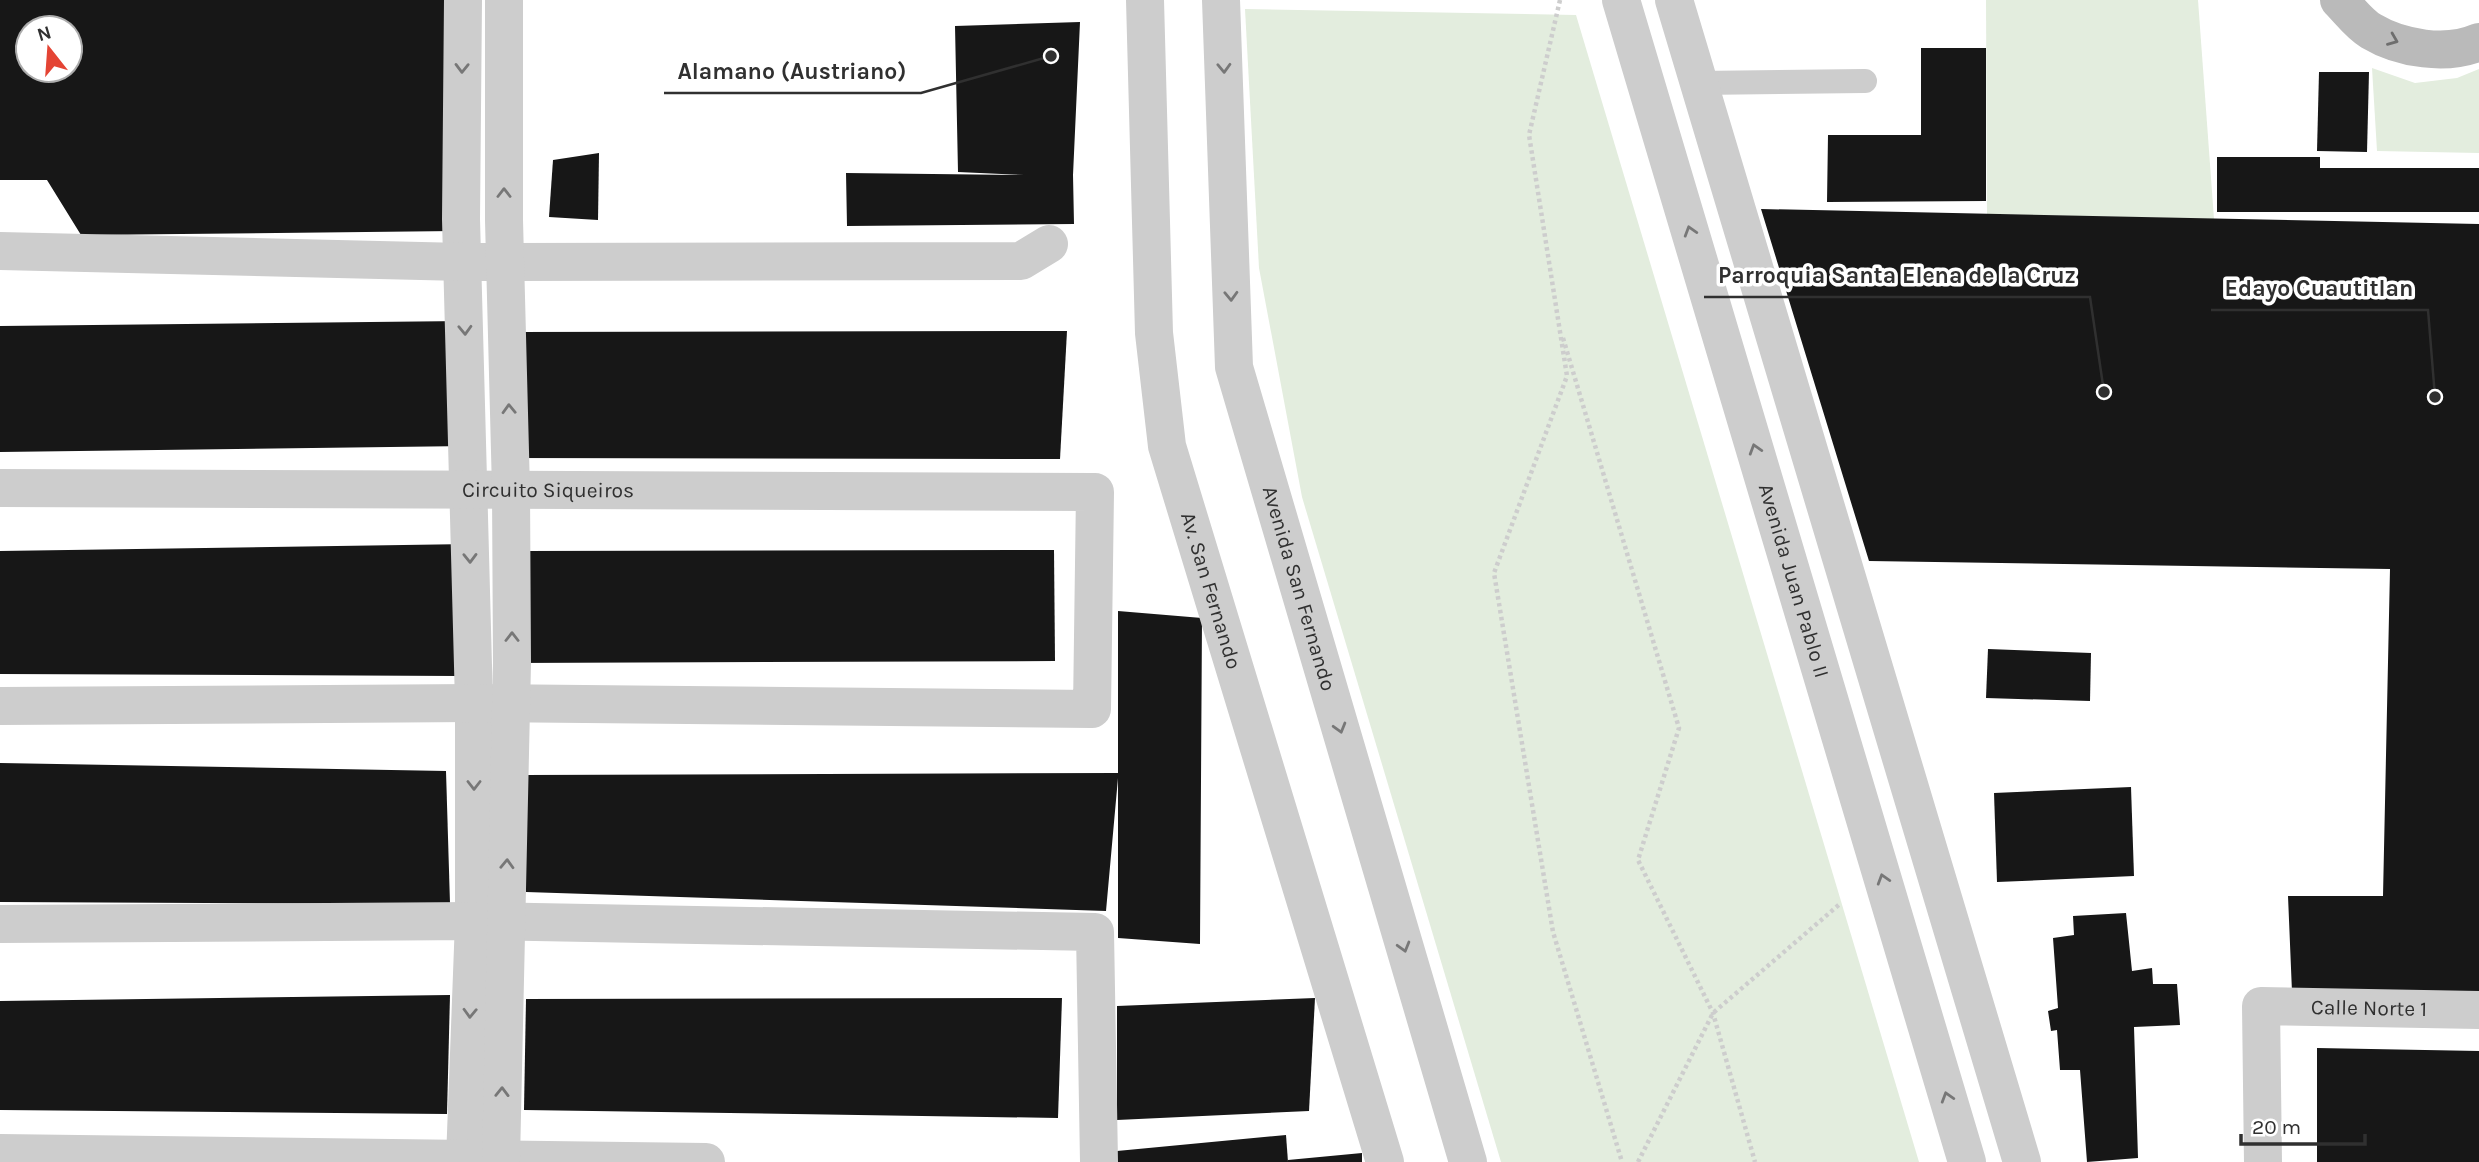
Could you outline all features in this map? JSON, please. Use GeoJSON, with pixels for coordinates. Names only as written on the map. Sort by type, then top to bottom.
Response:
{"type":"FeatureCollection","features":[{"type":"Feature","properties":{"kind":"main road"},"geometry":{"type":"LineString","coordinates":[[2339,0],[2371,31],[2416,49],[2464,48],[2479,42]]}},
{"type":"Feature","properties":{"kind":"street"},"geometry":{"type":"LineString","coordinates":[[463,0],[461,219],[474,703],[490,921]]}},
{"type":"Feature","properties":{"kind":"street"},"geometry":{"type":"LineString","coordinates":[[483,1160],[490,921],[512,704],[504,0]]}},
{"type":"Feature","properties":{"kind":"street","name":"Av. San Fernando"},"geometry":{"type":"LineString","coordinates":[[1145,0],[1154,333],[1167,446],[1385,1162]]}},
{"type":"Feature","properties":{"kind":"street","name":"Avenida San Fernando"},"geometry":{"type":"LineString","coordinates":[[1221,0],[1234,367],[1468,1162]]}},
{"type":"Feature","properties":{"kind":"street","name":"Avenida Juan Pablo II"},"geometry":{"type":"LineString","coordinates":[[1620,0],[1967,1162]]}},
{"type":"Feature","properties":{"kind":"street"},"geometry":{"type":"LineString","coordinates":[[1674,0],[2022,1162]]}},
{"type":"Feature","properties":{"kind":"street"},"geometry":{"type":"LineString","coordinates":[[0,251],[463,262],[1021,261],[1049,244]]}},
{"type":"Feature","properties":{"kind":"street","name":"Circuito Siqueiros"},"geometry":{"type":"LineString","coordinates":[[0,488],[1095,492],[1091,709],[512,704]]}},
{"type":"Feature","properties":{"kind":"street"},"geometry":{"type":"LineString","coordinates":[[0,706],[512,704]]}},
{"type":"Feature","properties":{"kind":"street"},"geometry":{"type":"LineString","coordinates":[[0,924],[490,921],[1095,932],[1099,1162]]}},
{"type":"Feature","properties":{"kind":"street","name":"Calle Norte 1"},"geometry":{"type":"LineString","coordinates":[[2263,1162],[2261,1006],[2479,1010]]}},
{"type":"Feature","properties":{"kind":"street"},"geometry":{"type":"LineString","coordinates":[[0,1153],[706,1162]]}},
{"type":"Feature","properties":{"kind":"lane"},"geometry":{"type":"LineString","coordinates":[[1698,83],[1865,81]]}},
{"type":"Feature","properties":{"kind":"path"},"geometry":{"type":"LineString","coordinates":[[1560,0],[1528,135],[1567,376],[1493,573],[1553,932],[1622,1162]]}},
{"type":"Feature","properties":{"kind":"path"},"geometry":{"type":"LineString","coordinates":[[1557,318],[1679,728],[1638,860],[1713,1013],[1755,1162]]}},
{"type":"Feature","properties":{"kind":"path"},"geometry":{"type":"LineString","coordinates":[[1638,1162],[1713,1013],[1841,903]]}},
{"type":"Feature","properties":{"kind":"green space"},"geometry":{"type":"Polygon","coordinates":[[[1986,0],[2198,0],[2214,219],[1987,214],[1986,0]]]}},
{"type":"Feature","properties":{"kind":"green space"},"geometry":{"type":"Polygon","coordinates":[[[1245,9],[1576,15],[1919,1162],[1501,1162],[1302,497],[1259,268],[1245,9]]]}},
{"type":"Feature","properties":{"kind":"green space"},"geometry":{"type":"Polygon","coordinates":[[[2372,68],[2415,83],[2457,78],[2479,69],[2479,153],[2377,151],[2372,68]]]}},
{"type":"Feature","properties":{"kind":"building"},"geometry":{"type":"Polygon","coordinates":[[[0,0],[451,0],[455,231],[81,235],[47,180],[0,180],[0,0]]]}},
{"type":"Feature","properties":{"kind":"building"},"geometry":{"type":"Polygon","coordinates":[[[1080,22],[1073,175],[1074,224],[847,226],[846,173],[1024,175],[958,172],[955,26],[1080,22]]]}},
{"type":"Feature","properties":{"kind":"building"},"geometry":{"type":"Polygon","coordinates":[[[1921,48],[1986,48],[1986,201],[1827,202],[1828,135],[1921,135],[1921,48]]]}},
{"type":"Feature","properties":{"kind":"building"},"geometry":{"type":"Polygon","coordinates":[[[2319,72],[2369,72],[2367,152],[2317,151],[2319,72]]]}},
{"type":"Feature","properties":{"kind":"building"},"geometry":{"type":"Polygon","coordinates":[[[599,153],[598,220],[549,217],[553,160],[599,153]]]}},
{"type":"Feature","properties":{"kind":"building"},"geometry":{"type":"Polygon","coordinates":[[[2217,157],[2320,157],[2320,168],[2479,168],[2479,212],[2217,212],[2217,157]]]}},
{"type":"Feature","properties":{"kind":"building"},"geometry":{"type":"Polygon","coordinates":[[[1761,209],[2479,224],[2479,994],[2292,992],[2288,896],[2383,896],[2390,569],[1869,561],[1761,209]]]}},
{"type":"Feature","properties":{"kind":"building"},"geometry":{"type":"Polygon","coordinates":[[[464,321],[468,446],[0,452],[0,326],[464,321]]]}},
{"type":"Feature","properties":{"kind":"building"},"geometry":{"type":"Polygon","coordinates":[[[1067,331],[1060,459],[510,458],[521,332],[1067,331]]]}},
{"type":"Feature","properties":{"kind":"building"},"geometry":{"type":"Polygon","coordinates":[[[470,544],[458,676],[0,674],[0,551],[470,544]]]}},
{"type":"Feature","properties":{"kind":"building"},"geometry":{"type":"Polygon","coordinates":[[[1054,550],[1055,661],[512,663],[525,551],[1054,550]]]}},
{"type":"Feature","properties":{"kind":"building"},"geometry":{"type":"Polygon","coordinates":[[[1118,611],[1202,618],[1200,944],[1118,938],[1118,778],[1106,911],[526,892],[526,775],[1118,773],[1118,611]]]}},
{"type":"Feature","properties":{"kind":"building"},"geometry":{"type":"Polygon","coordinates":[[[1988,649],[2091,653],[2090,701],[1986,698],[1988,649]]]}},
{"type":"Feature","properties":{"kind":"building"},"geometry":{"type":"Polygon","coordinates":[[[0,763],[446,771],[450,904],[0,902],[0,763]]]}},
{"type":"Feature","properties":{"kind":"building"},"geometry":{"type":"Polygon","coordinates":[[[2131,787],[2134,876],[1997,882],[1994,793],[2131,787]]]}},
{"type":"Feature","properties":{"kind":"building"},"geometry":{"type":"Polygon","coordinates":[[[2126,913],[2132,971],[2152,968],[2153,984],[2177,984],[2180,1025],[2134,1027],[2138,1158],[2087,1162],[2080,1070],[2060,1070],[2057,1030],[2051,1031],[2048,1011],[2058,1008],[2053,938],[2074,935],[2073,916],[2126,913]]]}},
{"type":"Feature","properties":{"kind":"building"},"geometry":{"type":"Polygon","coordinates":[[[450,995],[447,1114],[0,1110],[0,1001],[450,995]]]}},
{"type":"Feature","properties":{"kind":"building"},"geometry":{"type":"Polygon","coordinates":[[[1062,998],[1058,1118],[524,1110],[526,999],[1062,998]]]}},
{"type":"Feature","properties":{"kind":"building"},"geometry":{"type":"Polygon","coordinates":[[[1315,998],[1309,1111],[1117,1120],[1117,1006],[1315,998]]]}},
{"type":"Feature","properties":{"kind":"building"},"geometry":{"type":"Polygon","coordinates":[[[2317,1048],[2479,1051],[2479,1162],[2317,1162],[2317,1048]]]}},
{"type":"Feature","properties":{"kind":"building"},"geometry":{"type":"Polygon","coordinates":[[[1286,1135],[1288,1162],[1117,1162],[1117,1151],[1286,1135]]]}},
{"type":"Feature","properties":{"kind":"building"},"geometry":{"type":"Polygon","coordinates":[[[1362,1153],[1362,1162],[1288,1162],[1288,1160],[1362,1153]]]}},
{"type":"Feature","properties":{"kind":"place","name":"Alamano (Austriano)"},"geometry":{"type":"Point","coordinates":[1051,56]}},
{"type":"Feature","properties":{"kind":"place","name":"Parroquia Santa Elena de la Cruz"},"geometry":{"type":"Point","coordinates":[2104,392]}},
{"type":"Feature","properties":{"kind":"place","name":"Edayo Cuautitlan"},"geometry":{"type":"Point","coordinates":[2435,397]}}]}
